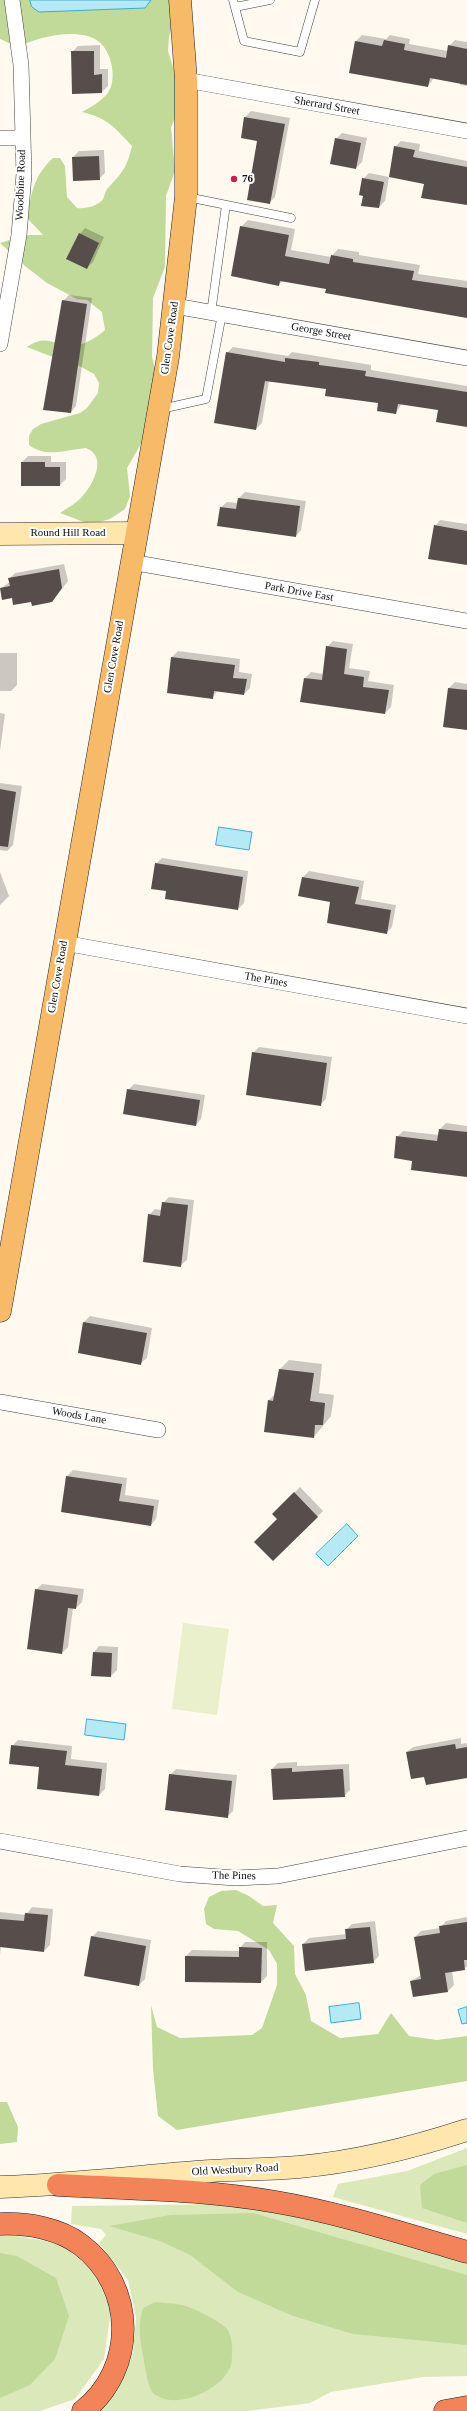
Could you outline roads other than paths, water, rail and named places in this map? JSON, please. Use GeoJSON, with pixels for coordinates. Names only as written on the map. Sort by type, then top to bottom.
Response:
{"type":"FeatureCollection","features":[{"type":"Feature","properties":{"kind":"highway"},"geometry":{"type":"LineString","coordinates":[[58,2185],[199,2193],[274,2201],[324,2212],[467,2252]]}},
{"type":"Feature","properties":{"kind":"highway"},"geometry":{"type":"LineString","coordinates":[[0,2224],[40,2228],[70,2238],[82,2245],[103,2266],[117,2292],[123,2317],[123,2343],[120,2356],[103,2393],[83,2411]]}},
{"type":"Feature","properties":{"kind":"highway"},"geometry":{"type":"LineString","coordinates":[[445,2411],[467,2407]]}},
{"type":"Feature","properties":{"kind":"main road","name":"Glen Cove Road"},"geometry":{"type":"LineString","coordinates":[[0,1311],[175,306],[186,197],[186,80],[180,0]]}},
{"type":"Feature","properties":{"kind":"main road","name":"Round Hill Road"},"geometry":{"type":"LineString","coordinates":[[0,534],[136,533]]}},
{"type":"Feature","properties":{"kind":"main road","name":"Old Westbury Road"},"geometry":{"type":"LineString","coordinates":[[0,2187],[58,2185],[197,2172],[300,2167],[402,2149],[467,2130]]}},
{"type":"Feature","properties":{"kind":"street","name":"Woodbine Road"},"geometry":{"type":"LineString","coordinates":[[0,344],[19,235],[24,174],[21,65],[12,0]]}},
{"type":"Feature","properties":{"kind":"street","name":"Sherrard Street"},"geometry":{"type":"LineString","coordinates":[[186,80],[467,131]]}},
{"type":"Feature","properties":{"kind":"street"},"geometry":{"type":"LineString","coordinates":[[0,138],[22,138]]}},
{"type":"Feature","properties":{"kind":"street","name":"George Street"},"geometry":{"type":"LineString","coordinates":[[175,306],[467,358]]}},
{"type":"Feature","properties":{"kind":"street","name":"Park Drive East"},"geometry":{"type":"LineString","coordinates":[[131,562],[467,621]]}},
{"type":"Feature","properties":{"kind":"street","name":"The Pines"},"geometry":{"type":"LineString","coordinates":[[64,944],[467,1016]]}},
{"type":"Feature","properties":{"kind":"street","name":"Woods Lane"},"geometry":{"type":"LineString","coordinates":[[0,1402],[158,1430]]}},
{"type":"Feature","properties":{"kind":"street","name":"The Pines"},"geometry":{"type":"LineString","coordinates":[[0,1841],[180,1874],[235,1878],[278,1876],[467,1838]]}},
{"type":"Feature","properties":{"kind":"lane"},"geometry":{"type":"LineString","coordinates":[[270,0],[234,4],[244,41],[300,52],[315,0]]}},
{"type":"Feature","properties":{"kind":"lane"},"geometry":{"type":"LineString","coordinates":[[186,197],[291,218]]}},
{"type":"Feature","properties":{"kind":"lane"},"geometry":{"type":"LineString","coordinates":[[158,410],[206,399],[226,205]]}},
{"type":"Feature","properties":{"kind":"water"},"geometry":{"type":"Polygon","coordinates":[[[30,0],[151,0],[145,8],[39,12],[32,7],[30,0]]]}},
{"type":"Feature","properties":{"kind":"water"},"geometry":{"type":"Polygon","coordinates":[[[219,827],[252,832],[249,850],[216,845],[219,827]]]}},
{"type":"Feature","properties":{"kind":"water"},"geometry":{"type":"Polygon","coordinates":[[[347,1524],[358,1536],[328,1566],[316,1554],[347,1524]]]}},
{"type":"Feature","properties":{"kind":"water"},"geometry":{"type":"Polygon","coordinates":[[[87,1719],[126,1724],[124,1740],[85,1735],[87,1719]]]}},
{"type":"Feature","properties":{"kind":"water"},"geometry":{"type":"Polygon","coordinates":[[[359,2003],[361,2019],[331,2023],[329,2007],[359,2003]]]}},
{"type":"Feature","properties":{"kind":"water"},"geometry":{"type":"Polygon","coordinates":[[[467,2007],[467,2023],[462,2024],[458,2010],[467,2007]]]}},
{"type":"Feature","properties":{"kind":"place","name":"76"},"geometry":{"type":"Point","coordinates":[234,179]}}]}
